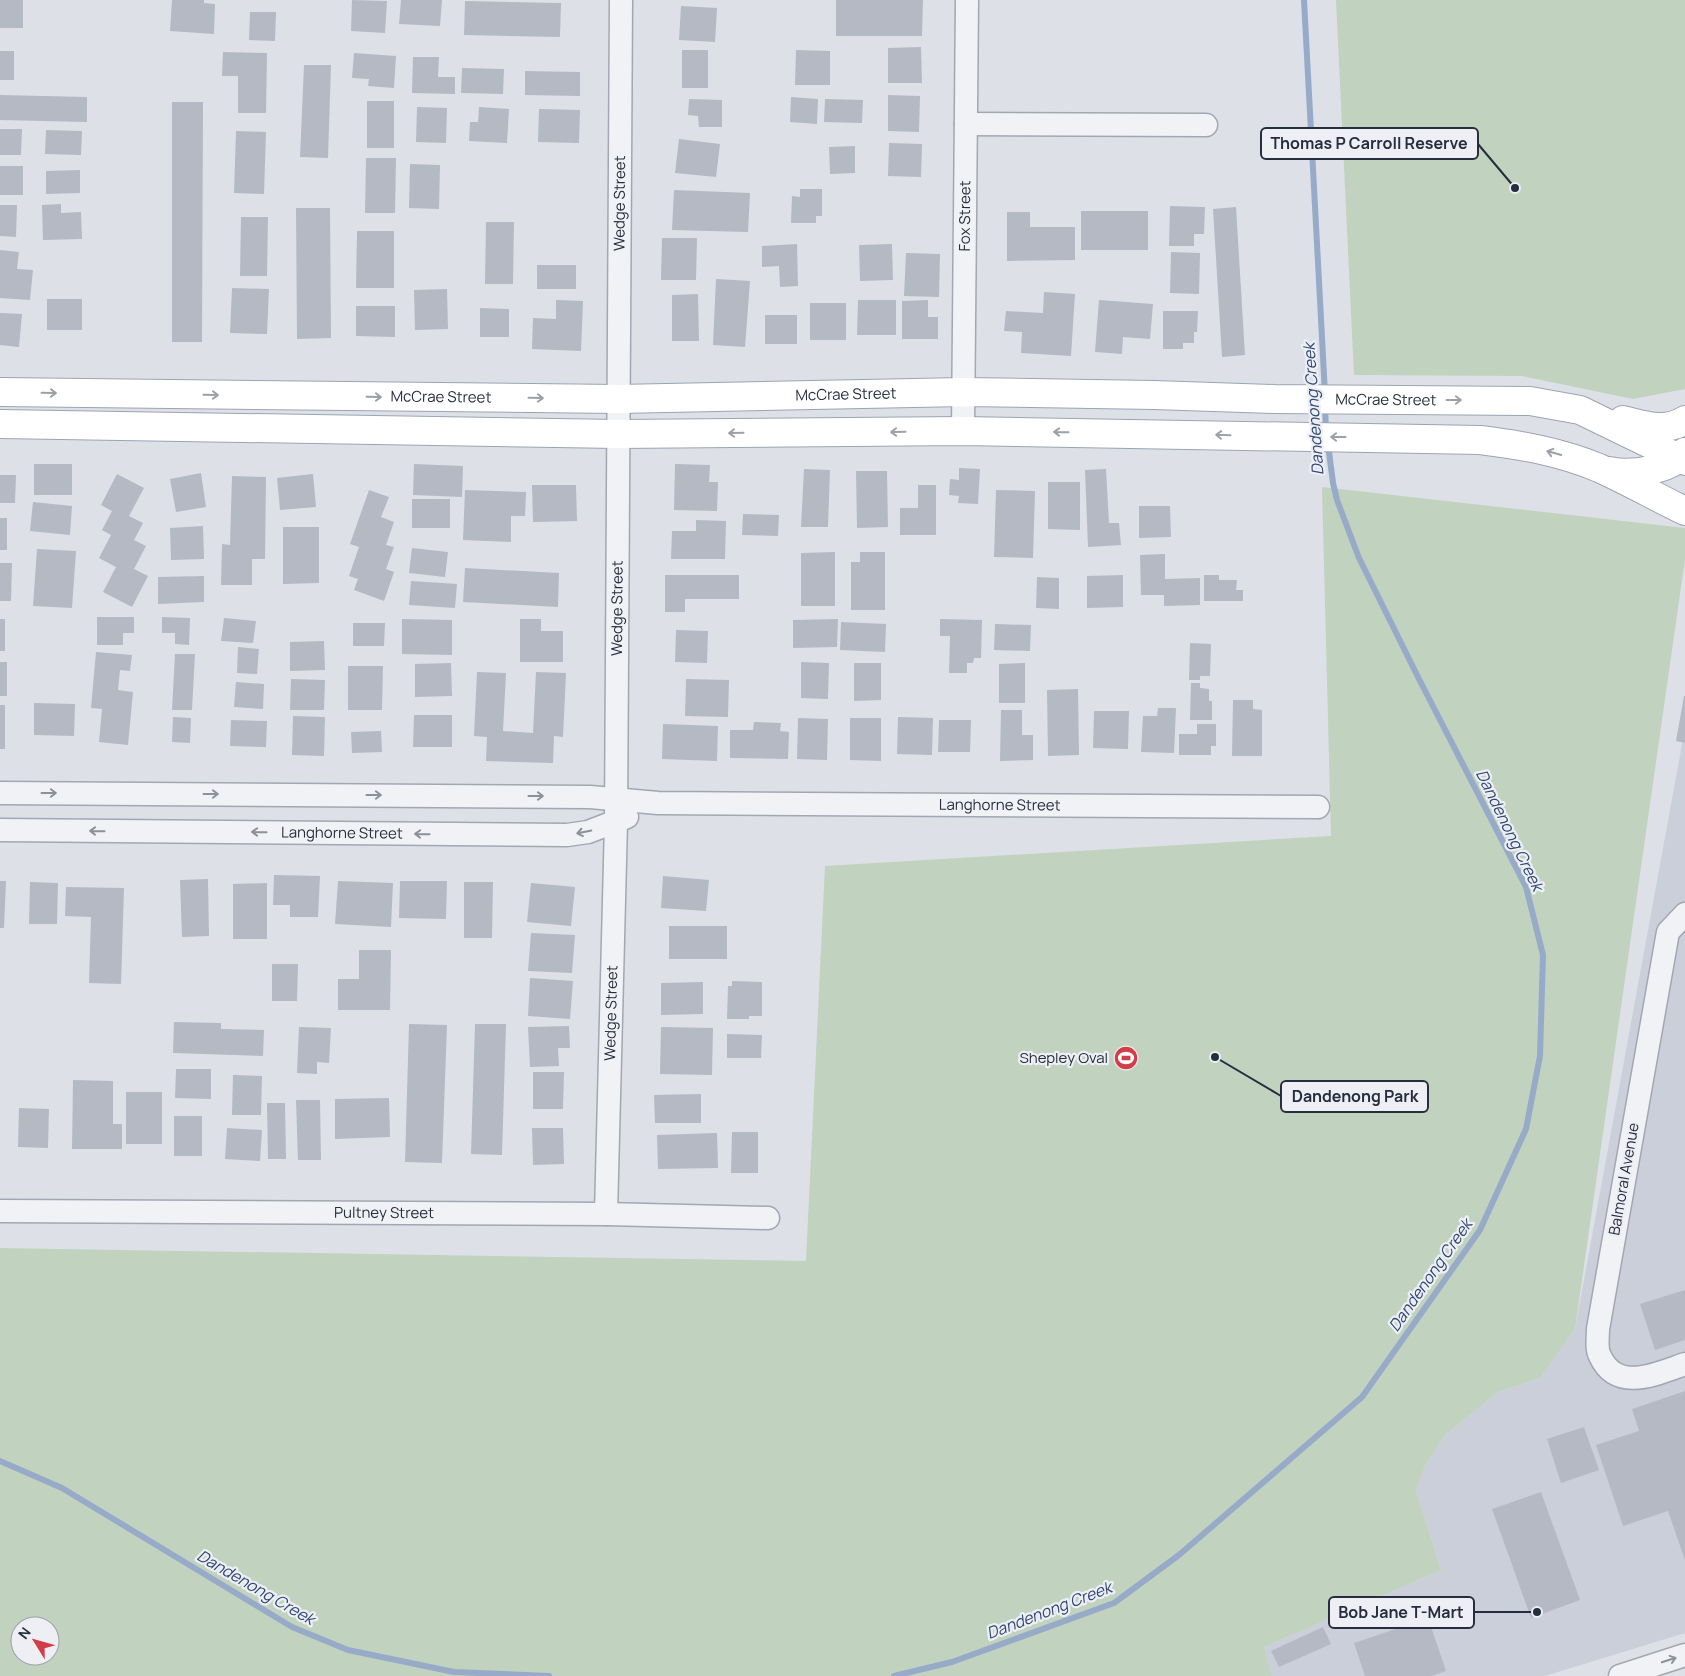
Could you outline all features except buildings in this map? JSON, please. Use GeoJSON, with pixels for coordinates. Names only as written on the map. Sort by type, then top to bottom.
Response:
{"type":"FeatureCollection","features":[{"type":"Feature","properties":{"kind":"main road","name":"McCrae Street"},"geometry":{"type":"LineString","coordinates":[[0,392],[618,399],[964,392],[1275,399],[1530,400],[1580,410],[1683,457]]}},
{"type":"Feature","properties":{"kind":"main road"},"geometry":{"type":"LineString","coordinates":[[1580,410],[1657,427],[1673,426],[1685,420]]}},
{"type":"Feature","properties":{"kind":"main road"},"geometry":{"type":"LineString","coordinates":[[0,424],[618,434],[963,431],[1272,437],[1387,437],[1480,440],[1504,443],[1550,452],[1615,472],[1643,472],[1683,457]]}},
{"type":"Feature","properties":{"kind":"main road"},"geometry":{"type":"LineString","coordinates":[[1600,468],[1685,511]]}},
{"type":"Feature","properties":{"kind":"street","name":"Wedge Street"},"geometry":{"type":"LineString","coordinates":[[606,1214],[616,822],[621,0]]}},
{"type":"Feature","properties":{"kind":"street","name":"Fox Street"},"geometry":{"type":"LineString","coordinates":[[963,431],[967,0]]}},
{"type":"Feature","properties":{"kind":"street"},"geometry":{"type":"LineString","coordinates":[[966,124],[1206,125]]}},
{"type":"Feature","properties":{"kind":"street","name":"Langhorne Street"},"geometry":{"type":"LineString","coordinates":[[0,792],[590,797],[680,803],[1318,807]]}},
{"type":"Feature","properties":{"kind":"street","name":"Langhorne Street"},"geometry":{"type":"LineString","coordinates":[[0,830],[567,835],[588,832],[642,811],[680,803]]}},
{"type":"Feature","properties":{"kind":"street","name":"Balmoral Avenue"},"geometry":{"type":"LineString","coordinates":[[1685,914],[1668,932],[1598,1329],[1599,1354],[1610,1371],[1627,1379],[1646,1377],[1685,1364]]}},
{"type":"Feature","properties":{"kind":"street","name":"Pultney Street"},"geometry":{"type":"LineString","coordinates":[[0,1212],[606,1214],[768,1218]]}},
{"type":"Feature","properties":{"kind":"street"},"geometry":{"type":"LineString","coordinates":[[1620,1676],[1685,1655]]}},
{"type":"Feature","properties":{"kind":"shaded area"},"geometry":{"type":"Polygon","coordinates":[[[1685,728],[1685,1633],[1545,1676],[1272,1676],[1264,1647],[1441,1570],[1416,1491],[1425,1466],[1445,1435],[1498,1392],[1540,1378],[1575,1329],[1685,728]]]}},
{"type":"Feature","properties":{"kind":"green space"},"geometry":{"type":"Polygon","coordinates":[[[1336,0],[1685,0],[1685,389],[1633,399],[1522,376],[1354,375],[1336,0]]]}},
{"type":"Feature","properties":{"kind":"green space"},"geometry":{"type":"Polygon","coordinates":[[[1322,487],[1685,528],[1685,559],[1575,1329],[1540,1378],[1498,1392],[1445,1435],[1425,1466],[1416,1491],[1441,1570],[1264,1647],[1272,1676],[0,1676],[0,1248],[806,1261],[825,866],[1331,836],[1322,487]]]}},
{"type":"Feature","properties":{"kind":"waterway","name":"Dandenong Creek"},"geometry":{"type":"LineString","coordinates":[[1304,0],[1325,394]]}},
{"type":"Feature","properties":{"kind":"waterway","name":"Dandenong Creek"},"geometry":{"type":"LineString","coordinates":[[1325,406],[1326,431]]}},
{"type":"Feature","properties":{"kind":"waterway","name":"Dandenong Creek"},"geometry":{"type":"LineString","coordinates":[[894,1676],[952,1662],[1114,1603],[1179,1555],[1362,1397],[1480,1230],[1526,1129],[1540,1056],[1543,955],[1526,887],[1359,558],[1337,500],[1328,444]]}},
{"type":"Feature","properties":{"kind":"waterway","name":"Dandenong Creek"},"geometry":{"type":"LineString","coordinates":[[0,1461],[62,1488],[292,1627],[348,1650],[454,1672],[549,1676]]}},
{"type":"Feature","properties":{"kind":"place","name":"Thomas P Carroll Reserve"},"geometry":{"type":"Point","coordinates":[1515,188]}},
{"type":"Feature","properties":{"kind":"place","name":"Dandenong Park"},"geometry":{"type":"Point","coordinates":[1215,1057]}},
{"type":"Feature","properties":{"kind":"place","name":"Shepley Oval"},"geometry":{"type":"Point","coordinates":[1126,1058]}},
{"type":"Feature","properties":{"kind":"place","name":"Bob Jane T-Mart"},"geometry":{"type":"Point","coordinates":[1537,1612]}}]}
